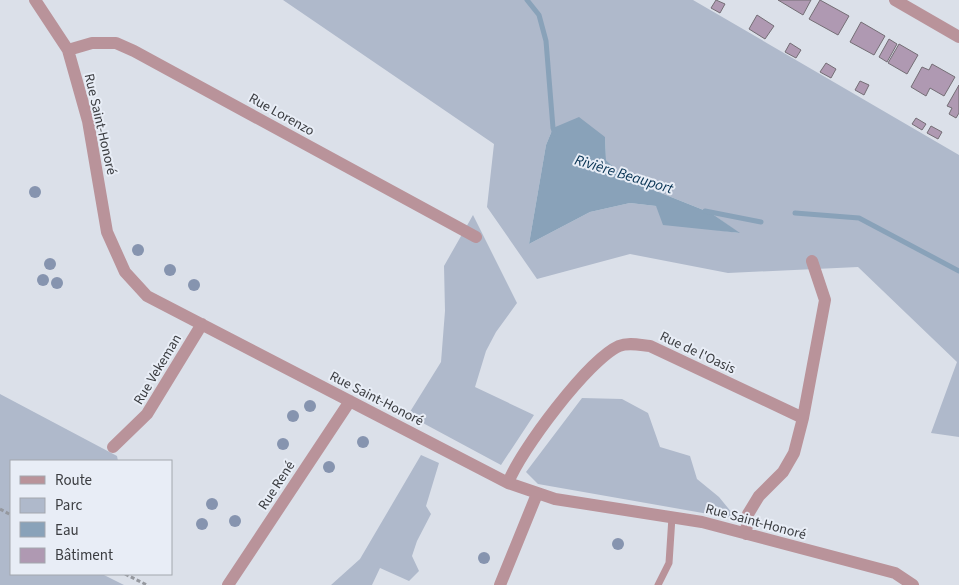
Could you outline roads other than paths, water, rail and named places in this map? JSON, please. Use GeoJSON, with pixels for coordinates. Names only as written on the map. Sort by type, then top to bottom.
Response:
{"type":"FeatureCollection","features":[{"type":"Feature","properties":{"kind":"street","name":"Rue Saint-Honoré"},"geometry":{"type":"LineString","coordinates":[[35,0],[68,50],[88,122],[107,232],[125,272],[146,296],[508,483],[537,494],[555,499],[702,522],[895,573],[913,585]]}},
{"type":"Feature","properties":{"kind":"street"},"geometry":{"type":"LineString","coordinates":[[895,0],[959,37]]}},
{"type":"Feature","properties":{"kind":"street","name":"Rue Lorenzo"},"geometry":{"type":"LineString","coordinates":[[68,50],[92,44],[116,44],[134,51],[476,237]]}},
{"type":"Feature","properties":{"kind":"street"},"geometry":{"type":"LineString","coordinates":[[746,534],[748,514],[759,496],[783,472],[794,453],[803,418],[825,300],[812,261]]}},
{"type":"Feature","properties":{"kind":"street","name":"Rue Vekeman"},"geometry":{"type":"LineString","coordinates":[[113,447],[148,414],[202,324]]}},
{"type":"Feature","properties":{"kind":"street","name":"Rue de l'Oasis"},"geometry":{"type":"LineString","coordinates":[[508,483],[512,471],[522,455],[579,380],[607,353],[621,345],[650,346],[803,418]]}},
{"type":"Feature","properties":{"kind":"street","name":"Rue René"},"geometry":{"type":"LineString","coordinates":[[228,585],[350,401]]}},
{"type":"Feature","properties":{"kind":"street"},"geometry":{"type":"LineString","coordinates":[[500,585],[537,494]]}},
{"type":"Feature","properties":{"kind":"lane"},"geometry":{"type":"LineString","coordinates":[[658,585],[669,563],[672,517]]}},
{"type":"Feature","properties":{"kind":"water"},"geometry":{"type":"Polygon","coordinates":[[[579,117],[605,137],[606,160],[626,179],[711,213],[740,233],[663,225],[656,206],[630,203],[590,212],[529,244],[546,145],[553,128],[579,117]]]}},
{"type":"Feature","properties":{"kind":"waterway","name":"Rivière Beauport"},"geometry":{"type":"LineString","coordinates":[[527,0],[539,15],[546,41],[555,134]]}},
{"type":"Feature","properties":{"kind":"waterway","name":"Rivière Beauport"},"geometry":{"type":"LineString","coordinates":[[705,211],[761,222]]}},
{"type":"Feature","properties":{"kind":"waterway","name":"Rivière Beauport"},"geometry":{"type":"LineString","coordinates":[[795,213],[859,218],[959,271]]}}]}
